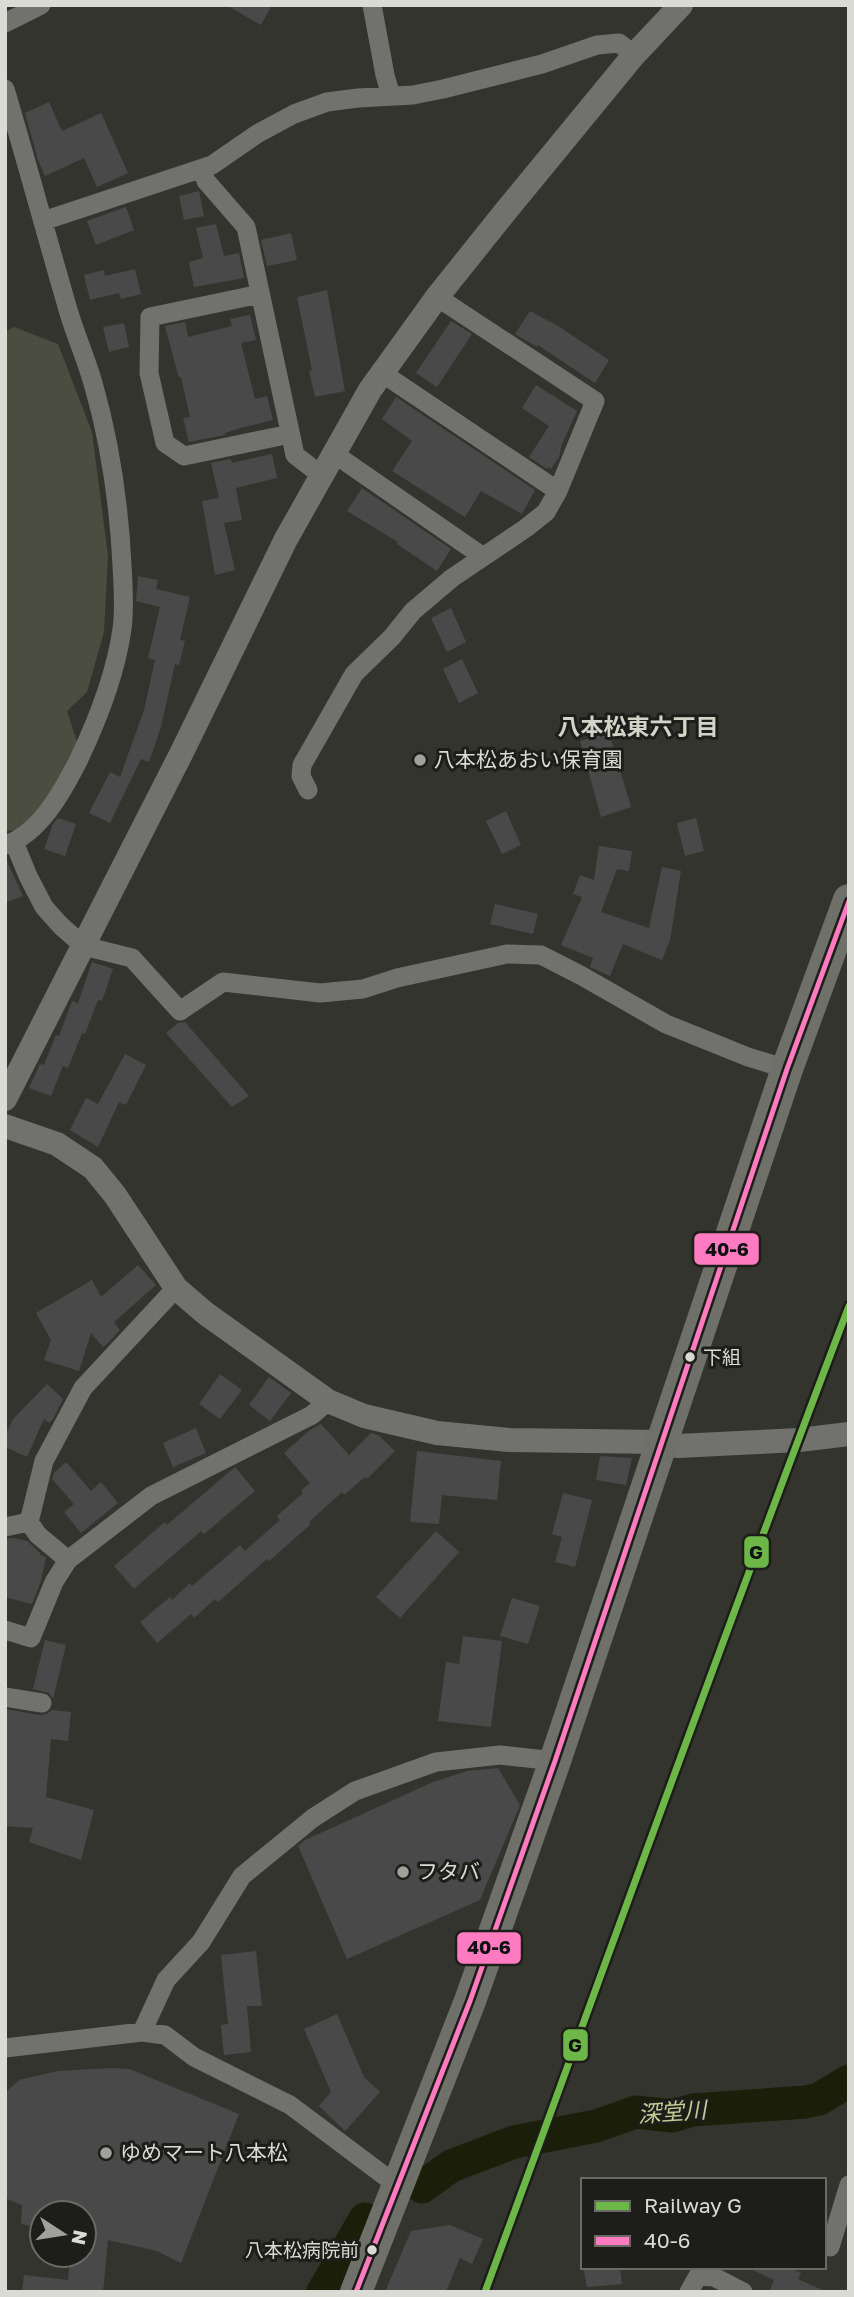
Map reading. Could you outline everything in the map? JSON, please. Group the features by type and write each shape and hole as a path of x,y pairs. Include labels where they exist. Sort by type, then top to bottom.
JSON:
{"highway":[{"path":"356,2292 470,2001 555,1761 787,1069 849,900"}],"street":[{"path":"5,23 41,5"},
{"path":"372,5 384,75 391,96"},
{"path":"5,1098 84,946 286,539 333,453 382,373 437,297 634,55 681,5"},
{"path":"43,221 212,165 257,134 294,114 327,102 413,95 443,89 542,64 597,45 619,43 634,55"},
{"path":"5,89 69,315 93,382 107,435 116,501 124,599 122,629 113,671 88,739 65,786 41,820 10,843 44,907 84,946 132,958 180,1011 223,982 320,993 363,989 397,978 507,954 541,955 666,1024 748,1057 787,1069"},
{"path":"202,169 206,181 246,227 295,455 321,475"},
{"path":"260,294 150,317 149,373 165,443 184,456 290,433"},
{"path":"308,790 301,776 302,765 354,674 392,637 413,611 482,556 546,512 558,491 595,401 437,297"},
{"path":"382,373 558,491"},
{"path":"333,453 482,556"},
{"path":"5,1126 57,1144 93,1168 115,1195 176,1288 205,1313 328,1401 364,1416 437,1433 509,1440 662,1442 688,1446 799,1440 849,1434"},
{"path":"68,1560 38,1535 30,1522 44,1461 83,1388 176,1288"},
{"path":"5,1630 31,1638 54,1582 68,1560 151,1496 312,1415 328,1401"},
{"path":"5,1527 30,1522"},
{"path":"5,1697 42,1703"},
{"path":"142,2032 166,1980 201,1942 242,1876 334,1804 355,1791 436,1762 500,1755 555,1761"},
{"path":"5,2048 142,2032 165,2035 194,2057 290,2105 398,2186"},
{"path":"830,2247 849,2185"},
{"path":"688,2292 698,2276 714,2277 743,2292"}],"green space":[{"path":"14,327 58,344 92,432 108,556 104,632 87,692 67,711 78,745 59,785 20,830 5,831 5,332"}],"building":[{"path":"226,5 272,5 261,25"},
{"path":"49,102 62,131 101,113 128,173 97,187 84,158 45,176 25,113"},
{"path":"199,191 204,216 184,220 179,196"},
{"path":"126,207 134,230 96,245 87,221"},
{"path":"216,224 224,256 239,253 244,278 194,287 189,262 203,258 196,228"},
{"path":"291,233 297,260 267,266 261,240"},
{"path":"135,269 141,294 121,299 119,293 90,300 84,275 104,270 105,276"},
{"path":"327,290 345,391 315,397 297,297"},
{"path":"530,311 609,360 595,383 538,345 537,347 515,334"},
{"path":"250,315 256,340 241,343 255,399 267,396 273,420 225,435 189,442 183,418 190,417 165,326 185,322 188,337 232,326 230,319"},
{"path":"451,321 472,334 437,387 416,373"},
{"path":"124,323 129,347 109,352 103,327"},
{"path":"536,385 577,411 559,457 551,469 529,457 549,426 522,408"},
{"path":"396,397 535,490 522,514 481,491 465,517 392,471 412,441 382,419"},
{"path":"272,454 277,478 236,488 242,520 224,523 235,570 215,575 202,501 219,498 211,463 231,459 232,463"},
{"path":"362,488 451,549 437,571 397,544 398,542 347,511"},
{"path":"138,576 158,580 156,589 190,597 180,640 185,641 179,665 175,664 161,727 149,762 141,759 110,823 89,813 110,772 120,777 144,710 155,660 148,658 160,607 136,601"},
{"path":"451,608 466,642 447,652 431,618"},
{"path":"462,659 478,693 459,703 443,669"},
{"path":"609,733 631,807 601,817 580,741"},
{"path":"506,811 521,845 502,854 486,821"},
{"path":"58,818 76,824 65,856 44,849"},
{"path":"696,818 704,851 685,856 677,823"},
{"path":"599,846 632,851 629,871 617,869 601,912 649,928 662,867 681,871 670,940 662,960 623,944 610,976 590,967 593,958 561,945 582,897 573,894 580,875 594,880"},
{"path":"5,857 23,896 5,903"},
{"path":"495,904 538,914 533,934 490,924"},
{"path":"92,962 113,969 102,1001 98,1000 85,1034 82,1033 68,1068 63,1066 51,1096 29,1088 40,1064 44,1065 56,1035 59,1036 72,1001 78,1003"},
{"path":"185,1022 249,1096 232,1107 166,1033 178,1023"},
{"path":"125,1054 146,1065 126,1105 119,1102 98,1147 70,1130 86,1098 98,1104"},
{"path":"138,1265 156,1285 114,1322 120,1330 108,1343 103,1347 91,1333 79,1371 44,1360 51,1340 36,1313 92,1280 101,1297"},
{"path":"220,1374 242,1390 220,1419 199,1404"},
{"path":"269,1377 291,1393 270,1421 249,1405"},
{"path":"47,1384 63,1399 53,1419 49,1423 44,1419 27,1457 5,1447 5,1436 13,1419"},
{"path":"321,1424 349,1455 371,1433 378,1435 395,1451 367,1479 365,1477 344,1495 342,1492 269,1561 267,1559 218,1602 215,1599 194,1618 191,1614 157,1643 140,1622 170,1597 172,1600 190,1583 192,1586 240,1545 245,1551 280,1520 277,1516 303,1493 301,1491 310,1483 284,1453"},
{"path":"196,1428 206,1453 173,1467 163,1443"},
{"path":"417,1451 501,1461 497,1500 442,1495 439,1524 410,1522"},
{"path":"600,1456 632,1458 626,1485 596,1480"},
{"path":"66,1462 91,1491 101,1482 118,1503 81,1533 64,1512 74,1504 52,1479 54,1473"},
{"path":"235,1467 255,1491 204,1534 201,1531 134,1589 114,1566"},
{"path":"563,1493 592,1500 575,1567 555,1562 562,1537 552,1534"},
{"path":"436,1531 459,1552 400,1618 376,1597"},
{"path":"5,1539 27,1541 40,1555 46,1557 32,1604 5,1597"},
{"path":"512,1598 540,1606 528,1644 500,1636"},
{"path":"463,1636 502,1641 491,1727 438,1721 446,1662 459,1664"},
{"path":"45,1640 66,1645 53,1699 49,1693 33,1689"},
{"path":"5,1709 40,1715 52,1710 71,1712 68,1741 51,1739 46,1797 94,1810 81,1860 29,1842 33,1828 5,1826"},
{"path":"498,1768 520,1805 480,1900 347,1959 298,1846 305,1840 433,1782 467,1771"},
{"path":"256,1951 262,2006 247,2006 251,2052 224,2055 221,2025 228,2024 221,1955"},
{"path":"337,2014 364,2077 380,2092 345,2131 319,2106 331,2092 304,2029"},
{"path":"129,2069 239,2114 181,2263 157,2251 108,2240 103,2292 22,2292 24,2275 68,2280 69,2269 98,2269 98,2199 28,2199 28,2225 21,2224 22,2205 5,2198 5,2093 19,2080 58,2071"},
{"path":"450,2225 483,2239 472,2264 460,2258 446,2292 385,2292 411,2231"},
{"path":"583,2269 620,2269 622,2284 587,2287"},
{"path":"750,2269 792,2269 801,2273 798,2279 827,2292 769,2292 774,2280"}],"waterway":[{"name":"深堂川","path":"422,2187 451,2166 514,2142 596,2126 636,2112 672,2116 693,2110 806,2102 819,2099 849,2081"},
{"name":"深堂川","path":"323,2292 365,2219"}],"rail line":[{"name":"G","path":"485,2292 849,1306"}],"transit line":[{"name":"40-6","path":"356,2292 470,2001 555,1761 787,1069 849,901"}],"place":[{"name":"八本松あおい保育園","path":"420,760"},
{"name":"下組","path":"690,1357"},
{"name":"フタバ","path":"403,1872"},
{"name":"ゆめマート八本松","path":"106,2153"},
{"name":"八本松病院前","path":"372,2250"}],"district":[{"name":"八本松東六丁目","path":"638,727"}]}
